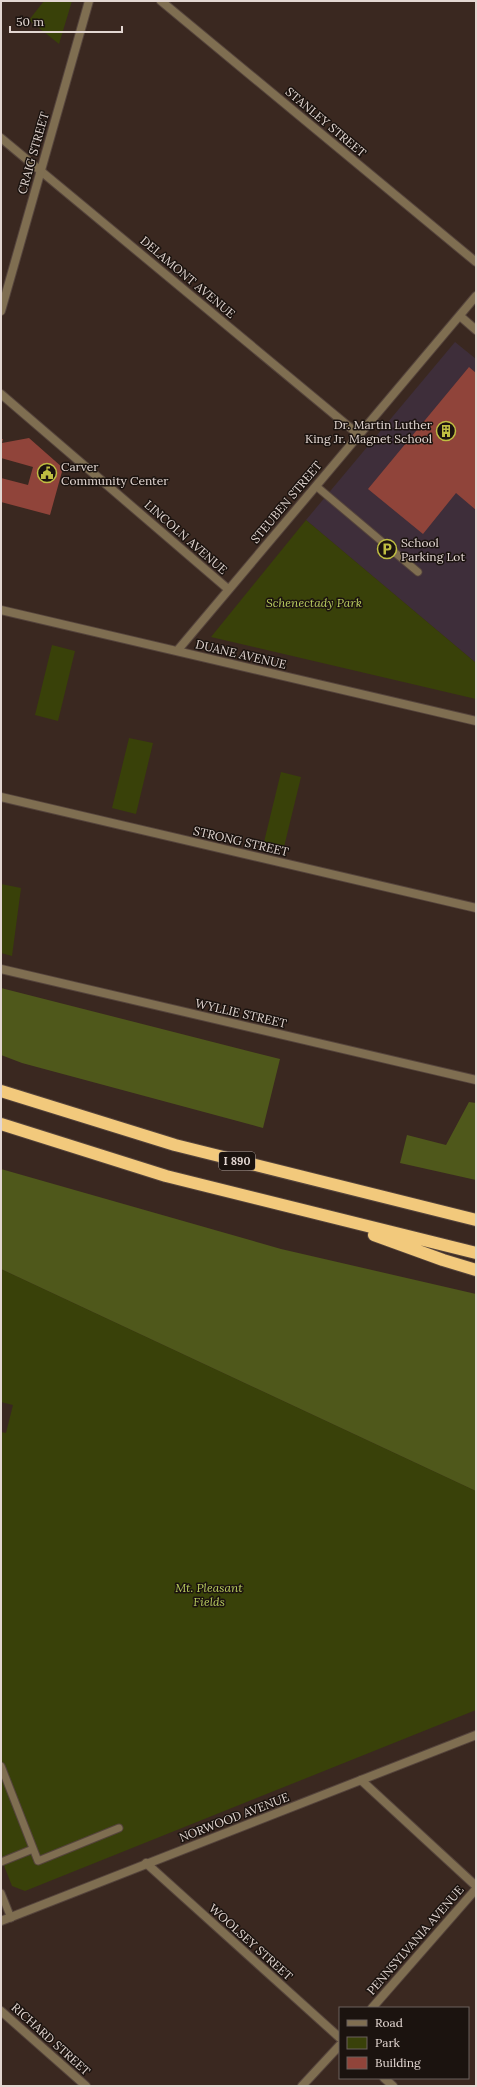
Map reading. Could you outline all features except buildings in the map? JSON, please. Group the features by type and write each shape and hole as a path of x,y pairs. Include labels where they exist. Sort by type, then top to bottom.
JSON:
{"highway":[{"name":"I 890","path":"1,1090 175,1145 476,1220"},
{"path":"1,1124 166,1176 476,1253"},
{"path":"325,1216 443,1260 476,1270"}],"street":[{"name":"CRAIG STREET","path":"1,311 89,1"},
{"name":"STANLEY STREET","path":"161,1 476,262"},
{"name":"DELAMONT AVENUE","path":"1,138 359,435"},
{"name":"STEUBEN STREET","path":"177,651 476,296"},
{"path":"460,316 476,330"},
{"name":"LINCOLN AVENUE","path":"1,394 228,589"},
{"name":"DUANE AVENUE","path":"1,610 476,721"},
{"name":"STRONG STREET","path":"1,797 476,908"},
{"name":"WYLLIE STREET","path":"1,969 476,1080"},
{"name":"NORWOOD AVENUE","path":"1,1921 476,1735"},
{"path":"361,1780 476,1887"},
{"name":"WOOLSEY STREET","path":"146,1863 339,2037"},
{"name":"PENNSYLVANIA AVENUE","path":"373,2007 476,1887"},
{"name":"RICHARD STREET","path":"1,2011 86,2086"},
{"path":"302,2086 339,2046"},
{"path":"385,2079 393,2086"}],"lane":[{"path":"316,486 418,572"},
{"path":"1,1766 38,1861 119,1828"},
{"path":"1,1862 33,1849"},
{"path":"1,1894 11,1918"}],"shaded area":[{"path":"455,342 476,359 476,663 306,520"}],"green space":[{"path":"44,1 72,1 59,44 29,20"},
{"name":"Schenectady Park","path":"306,520 476,663 476,699 211,637"},
{"path":"52,645 75,651 58,721 35,715"},
{"path":"129,738 153,743 136,814 112,808"},
{"path":"281,772 301,777 284,847 264,842"},
{"path":"1,884 21,888 12,956 1,953"},
{"path":"1,988 280,1059 263,1128 22,1063 1,1055"},
{"path":"469,1102 476,1103 476,1180 400,1163 407,1135 446,1145"},
{"path":"1,1169 281,1249 476,1294 476,1491 1,1269"},
{"name":"Mt. Pleasant Fields","path":"1,1269 476,1491 476,1710 25,1891 12,1886 1,1858 1,1432 6,1433 13,1405 1,1402"}],"place":[{"name":"Dr. Martin Luther King Jr. Magnet School","path":"446,431"},
{"name":"Carver Community Center","path":"47,473"},
{"name":"School Parking Lot","path":"387,549"}]}
